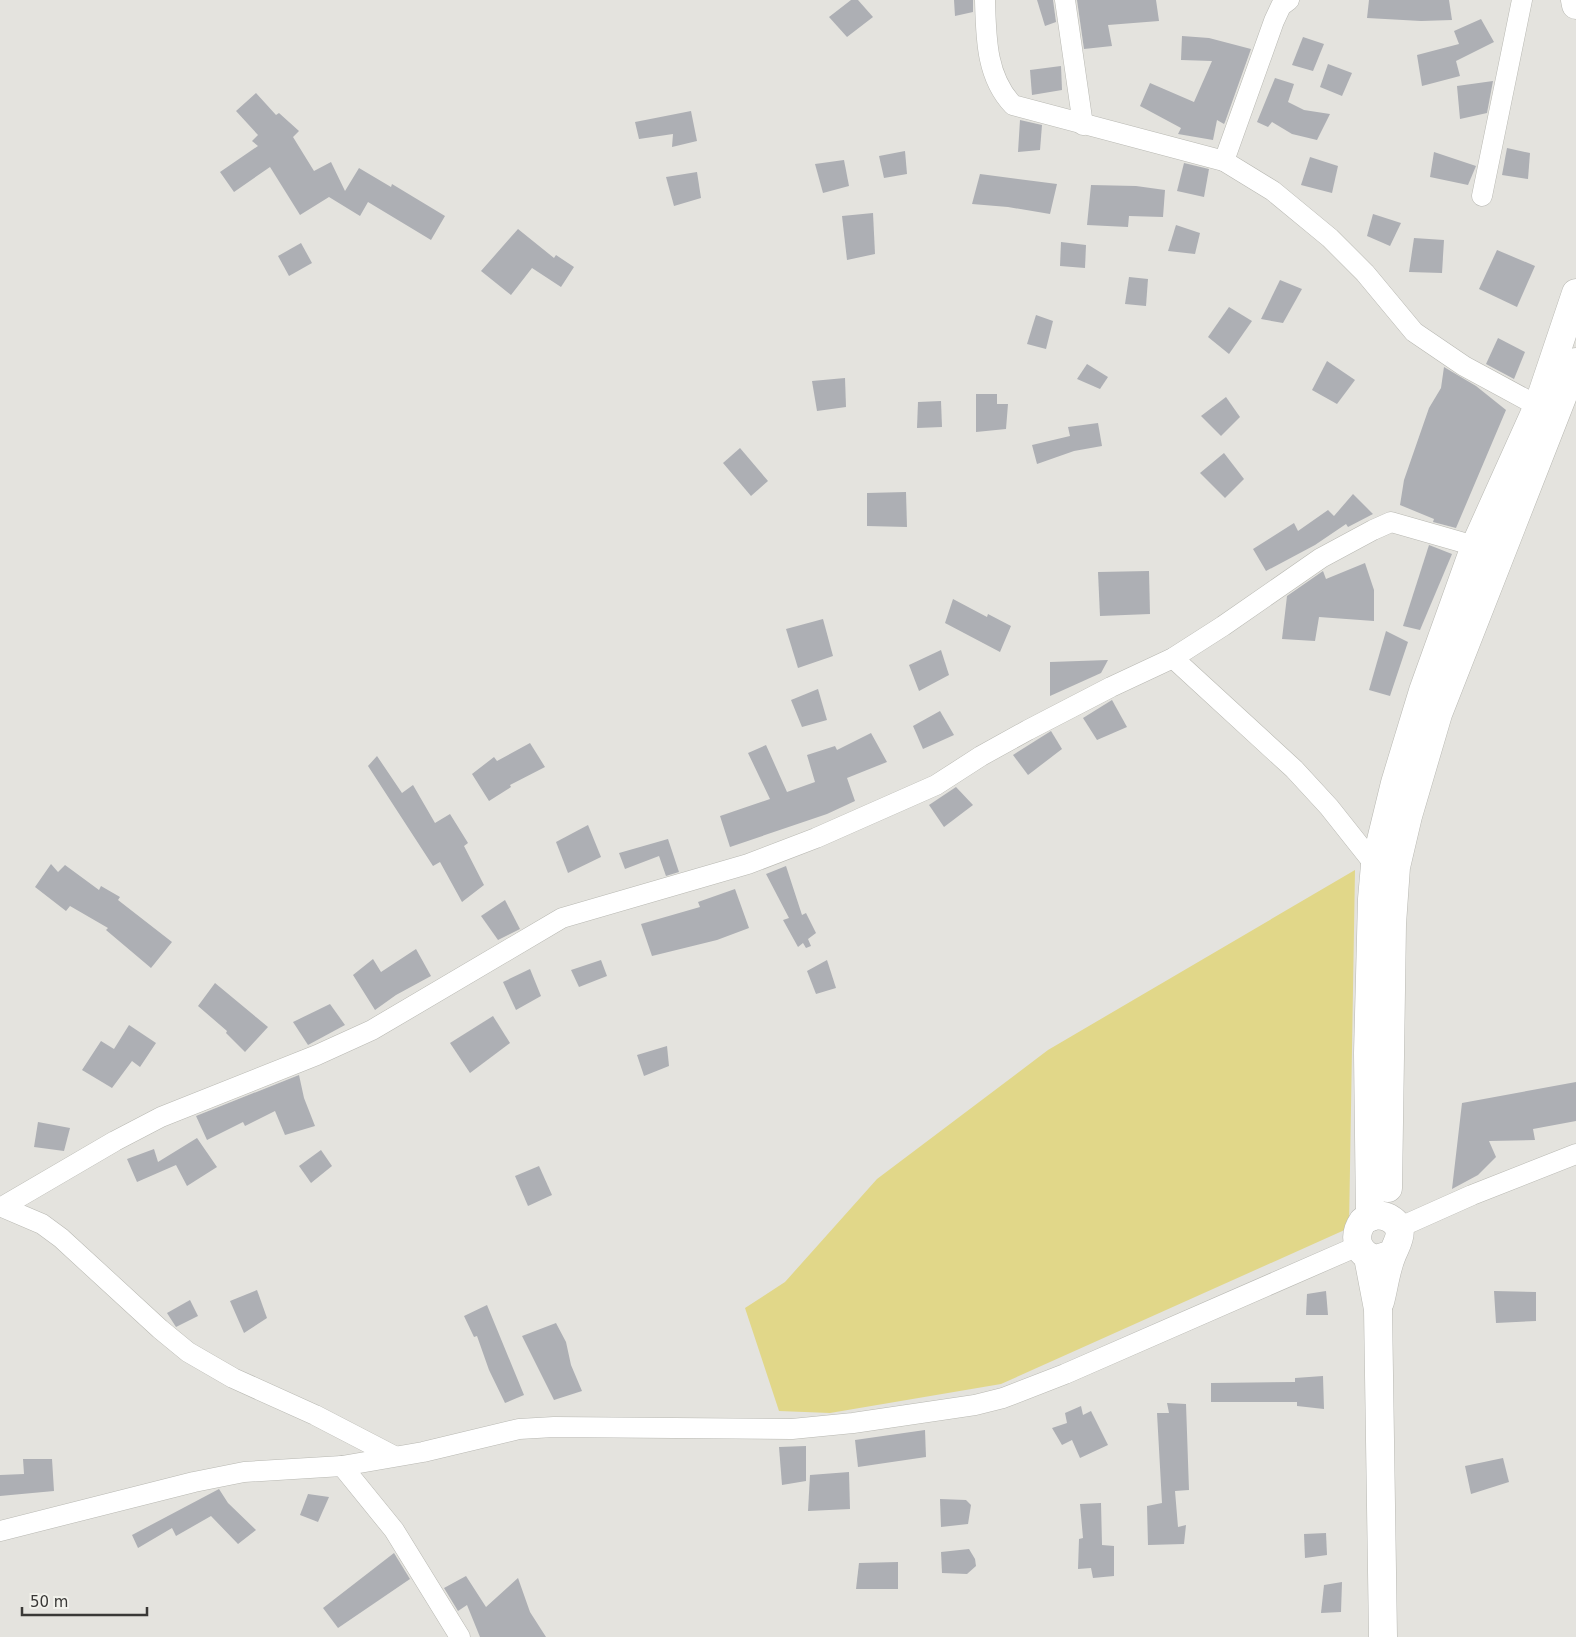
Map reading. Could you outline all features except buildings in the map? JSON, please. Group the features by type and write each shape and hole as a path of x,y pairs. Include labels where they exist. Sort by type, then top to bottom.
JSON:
{"highway":[{"path":"1575,0 1576,5"},
{"path":"1373,1252 1400,1242 1385,1221 1368,1053 1372,899 1375,865 1395,783 1420,700 1475,546 1538,406 1576,293"},
{"path":"1385,1221 1392,924 1396,867 1408,816 1438,714 1576,362"},
{"path":"1383,1637 1378,1309 1373,1252 1358,1229 1363,1221 1385,1221"}],"street":[{"path":"985,0 986,37 993,75 1006,98 1014,105 1083,125 1224,161 1273,191 1330,238 1364,273 1414,332 1464,366 1538,406"},
{"path":"1065,0 1083,125"},
{"path":"1224,161 1274,21 1281,6 1289,0"},
{"path":"1482,196 1522,0"},
{"path":"394,1456 315,1415 233,1378 188,1352 160,1329 61,1238 42,1224 2,1208 115,1141 162,1117 317,1055 372,1030 562,918 593,907 705,878 748,864 866,817 936,785 981,756 1028,730 1110,687 1173,658 1321,558 1391,522 1475,546"},
{"path":"1173,658 1294,769 1329,807 1375,865"},
{"path":"1385,1221 1472,1195 1576,1154"},
{"path":"0,1531 202,1480 244,1472 342,1466 520,1429 554,1427 792,1428 853,1423 975,1405 1003,1398 1373,1252"},
{"path":"342,1466 394,1530 460,1637"}],"shaded area":[{"path":"1355,870 1349,1228 1001,1384 830,1413 779,1411 745,1308 785,1282 877,1179 1048,1050"}]}
